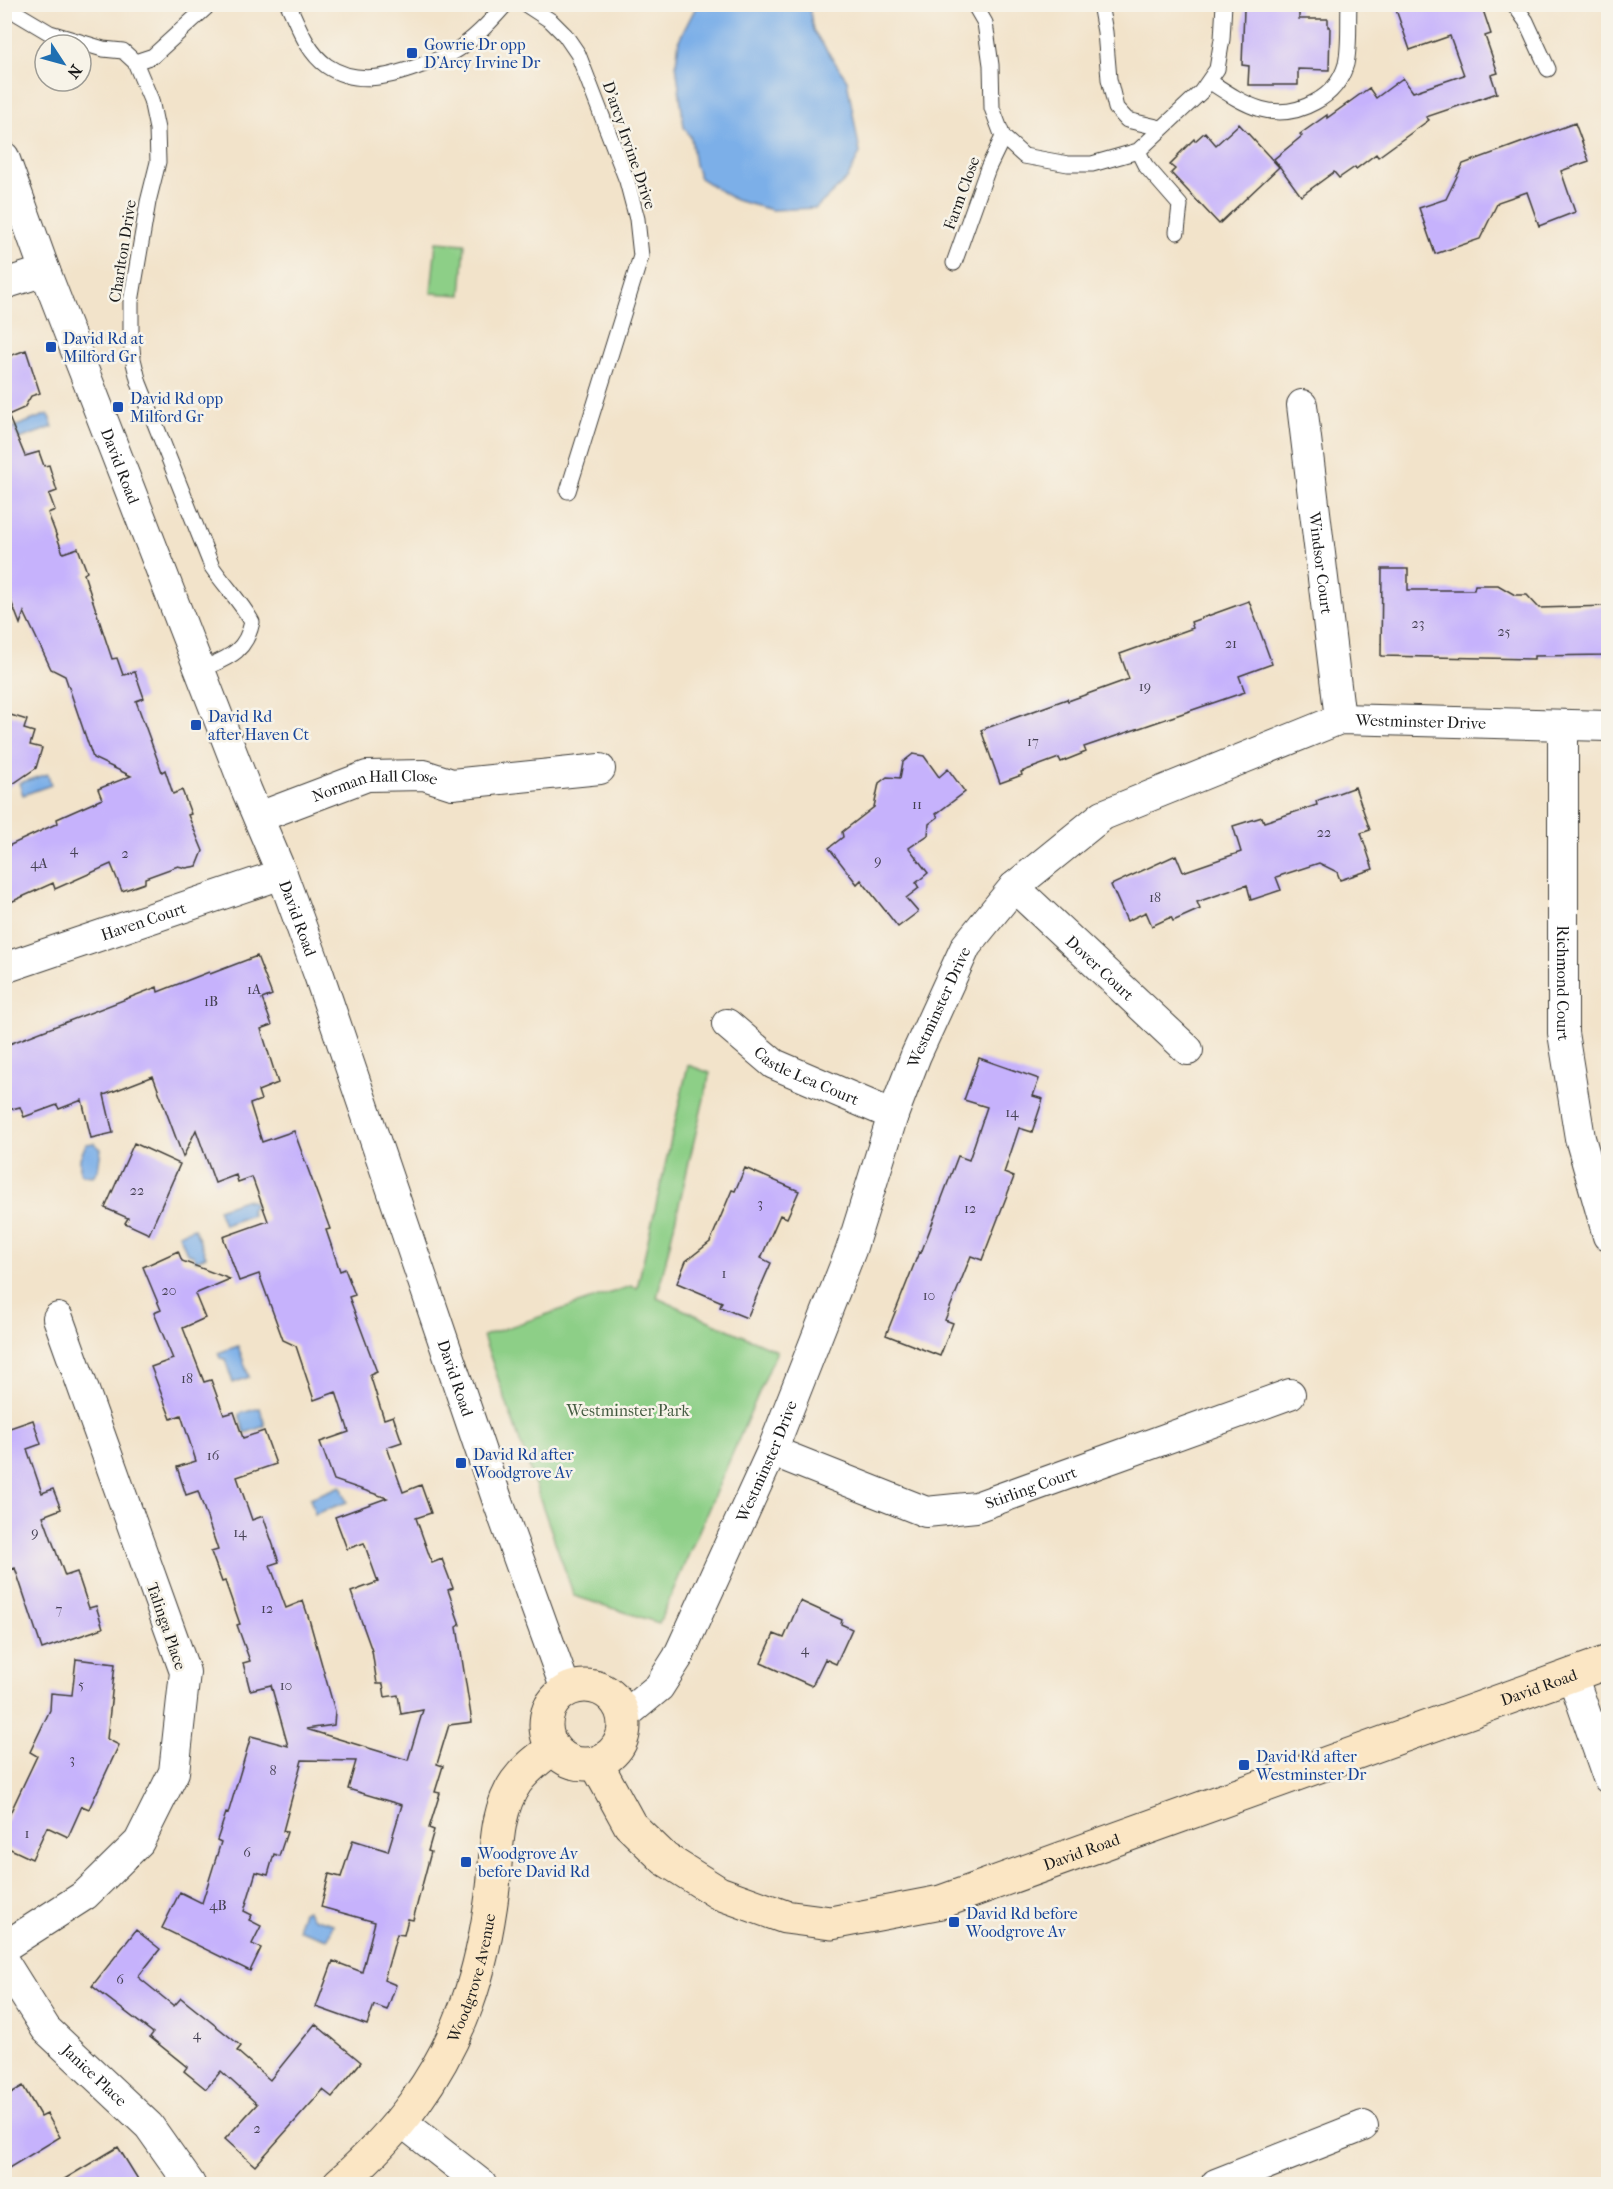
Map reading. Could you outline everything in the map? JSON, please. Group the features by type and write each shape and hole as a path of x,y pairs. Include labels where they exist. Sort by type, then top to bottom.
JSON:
{"street":[{"name":"David Road","path":"4,157 45,271 246,789 282,874 566,1690"},
{"path":"4,284 45,271"},
{"name":"Windsor Court","path":"1302,405 1340,719"},
{"name":"Westminster Drive","path":"624,1716 658,1687 678,1657 772,1451 851,1250 893,1115 916,1055 966,946 1014,887 1103,815 1340,719 1563,727 1608,726"},
{"name":"Richmond Court","path":"1563,727 1563,1033 1580,1138 1608,1236"},
{"name":"Norman Hall Close","path":"259,817 367,776 424,776 452,784 600,769"},
{"name":"Haven Court","path":"4,968 282,874"},
{"name":"Dover Court","path":"1014,887 1188,1050"},
{"name":"Castle Lea Court","path":"727,1024 774,1064 893,1115"},
{"name":"Talinga Place","path":"4,1947 85,1894 139,1842 174,1773 185,1672 58,1318"},
{"name":"Stirling Court","path":"772,1451 926,1512 976,1507 1290,1394"},
{"name":"David Road","path":"596,1763 630,1825 665,1859 719,1893 785,1917 831,1923 941,1902 1608,1662"},
{"path":"1572,1675 1608,1778"},
{"path":"590,1685 602,1689 616,1700 624,1716 625,1728 622,1740 607,1758 584,1765 561,1757 553,1748 547,1736 548,1710 566,1690 590,1685"},
{"name":"Woodgrove Avenue","path":"339,2184 371,2156 402,2122 421,2096 454,2037 468,2002 483,1951 501,1812 516,1782 535,1761 553,1748"},
{"name":"Janice Place","path":"4,1962 46,2029 149,2126 190,2184"},
{"path":"402,2122 481,2184"},
{"path":"1216,2184 1363,2126"}],"lane":[{"path":"11,4 18,14 50,33 103,49 123,51 135,62 153,57 210,4"},
{"path":"288,4 310,48 325,65 345,76 368,79 404,72 451,54 480,33 506,4"},
{"name":"D'arcy Irvine Drive","path":"525,4 551,21 565,35 578,54 627,181 637,219 641,256 568,491"},
{"path":"974,4 985,23 991,65 992,108 1003,137 1024,156 1068,164 1092,164 1138,151 1209,81 1217,69 1224,4"},
{"path":"1100,4 1109,79 1116,108 1127,120 1161,129"},
{"path":"1209,81 1248,105 1273,113 1293,112 1309,106 1333,89 1342,76 1346,62 1349,4"},
{"path":"1514,4 1526,21 1548,69"},
{"name":"Charlton Drive","path":"135,62 151,100 157,129 158,162 148,202 131,302 133,359 142,390 212,567 252,622 249,637 241,648 229,657 200,670"},
{"name":"Farm Close","path":"954,263 988,168 1003,137"},
{"path":"1138,151 1145,165 1180,205 1177,232"}],"green space":[{"path":"436,242 465,244 461,295 431,293"},
{"name":"Westminster Park","path":"688,1065 710,1073 657,1298 777,1351 659,1623 574,1596 483,1336 631,1286 637,1288"}],"water":[{"path":"697,5 809,5 813,30 847,80 860,153 847,179 816,208 772,210 735,200 700,178 695,165 691,138 684,127 676,64 679,40"},
{"path":"48,414 53,427 19,439 14,427"},
{"path":"48,774 51,785 23,795 19,783"},
{"path":"94,1143 101,1149 98,1170 93,1176 83,1175 80,1172 80,1158 86,1144"},
{"path":"247,1199 255,1205 251,1210 252,1215 224,1225 218,1209"},
{"path":"194,1228 206,1256 196,1261 194,1255 187,1253 179,1234"},
{"path":"238,1346 249,1377 233,1383 225,1359 220,1358 218,1353"},
{"path":"260,1408 265,1426 245,1433 239,1414"},
{"path":"341,1486 347,1502 315,1514 310,1498"},
{"path":"307,1910 313,1918 333,1924 328,1939 299,1930 303,1912"}],"building":[{"path":"1251,4 1299,4 1299,19 1328,19 1328,27 1330,27 1329,70 1298,69 1298,85 1248,85 1249,66 1242,65 1244,9 1251,9"},
{"path":"1394,4 1481,4 1491,34 1485,36 1498,73 1491,75 1497,93 1426,117 1429,120 1378,157 1376,154 1339,178 1334,172 1301,196 1274,159 1302,136 1300,134 1369,88 1376,98 1403,78 1413,92 1464,75 1450,36 1410,50"},
{"path":"1575,123 1589,161 1561,171 1575,212 1539,226 1527,192 1498,202 1480,239 1435,254 1419,208 1446,199 1463,164"},
{"path":"1239,124 1279,167 1219,224 1171,173 1175,169 1170,165 1194,139 1195,141 1205,132 1216,145"},
{"path":"26,350 40,393 31,396 24,408 8,415 25,456 39,452 44,466 49,465 57,491 49,494 55,510 48,513 63,553 78,548 87,572 84,574 112,659 117,658 123,675 135,672 144,698 136,701 162,772 165,770 173,794 182,790 191,814 188,815 203,851 197,866 186,868 178,866 145,878 145,883 122,891 111,864 55,889 53,883 4,905 4,848 58,823 57,819 102,799 98,789 131,776 93,758 65,676 51,669 24,612 20,624 4,583 4,358"},
{"path":"1382,569 1408,569 1408,590 1474,590 1475,585 1498,585 1515,595 1527,595 1539,608 1608,606 1608,655 1534,656 1534,659 1381,656"},
{"path":"1249,601 1272,664 1239,676 1245,692 1084,747 1086,752 1061,762 1059,758 1021,772 1022,775 1000,783 981,730 1129,679 1120,654 1193,628 1191,622"},
{"path":"4,713 27,720 24,729 34,732 30,745 42,748 36,768 4,790"},
{"path":"913,754 924,756 939,777 948,769 965,792 936,814 938,817 929,824 928,835 909,848 928,873 916,883 919,888 906,898 918,912 898,927 861,880 857,884 829,848 843,837 842,832 874,807 879,783 887,777 900,778 903,762"},
{"path":"1355,787 1370,830 1361,833 1373,869 1340,880 1337,872 1319,863 1276,877 1281,890 1251,900 1247,885 1197,902 1200,909 1173,921 1171,917 1152,926 1146,912 1127,921 1111,885 1176,855 1183,872 1241,852 1233,826 1262,817 1264,822 1317,805 1316,801"},
{"path":"257,956 272,995 262,999 272,1025 261,1029 278,1083 258,1091 261,1100 250,1104 262,1142 294,1131 330,1229 326,1230 340,1271 345,1269 355,1295 349,1297 377,1372 370,1375 384,1419 393,1416 402,1442 387,1447 403,1492 421,1485 431,1513 416,1518 432,1563 442,1559 453,1588 448,1590 460,1625 457,1627 472,1722 449,1725 437,1764 443,1766 435,1792 440,1793 429,1828 434,1830 428,1851 431,1852 413,1920 408,1919 404,1935 397,1934 384,1980 396,1985 387,2010 374,2005 367,2025 316,2007 333,1961 362,1972 375,1922 321,1907 329,1874 341,1877 353,1840 388,1851 402,1805 348,1789 356,1761 302,1760 283,1831 287,1832 279,1856 274,1854 268,1875 256,1872 244,1911 252,1915 249,1920 261,1926 252,1944 261,1948 250,1971 162,1928 180,1892 202,1903 221,1842 217,1840 226,1813 228,1814 251,1736 288,1746 271,1685 250,1690 243,1663 250,1661 237,1625 240,1624 225,1581 222,1582 211,1552 218,1550 198,1491 186,1495 177,1467 196,1461 181,1415 171,1419 151,1367 173,1359 154,1313 161,1310 143,1267 178,1251 182,1261 230,1279 195,1294 205,1318 183,1328 204,1382 211,1380 224,1415 234,1412 243,1438 264,1431 276,1464 237,1477 252,1520 263,1516 279,1562 270,1565 286,1608 303,1601 335,1711 334,1725 306,1729 408,1760 423,1710 401,1714 398,1695 385,1697 383,1684 377,1684 372,1651 351,1592 378,1582 364,1543 347,1549 335,1517 387,1498 334,1480 320,1442 349,1432 336,1392 314,1400 296,1346 283,1340 259,1274 239,1281 223,1237 268,1221 252,1177 238,1182 236,1175 215,1183 196,1130 183,1157 153,1076 104,1095 113,1133 91,1138 82,1100 59,1109 57,1105 24,1117 20,1107 4,1111 4,1046 157,987 158,992"},
{"path":"979,1058 1039,1079 1033,1096 1043,1099 1032,1132 1019,1128 1004,1173 1014,1177 982,1260 971,1256 945,1320 953,1323 940,1356 886,1335 919,1252 921,1253 958,1156 969,1160 987,1107 964,1100"},
{"path":"134,1143 180,1164 149,1234 125,1223 128,1218 105,1208"},
{"path":"745,1168 799,1191 787,1218 780,1215 761,1258 771,1263 747,1318 720,1307 722,1302 677,1283 686,1261 710,1242 732,1190 735,1191"},
{"path":"33,1420 41,1444 27,1449 42,1493 53,1489 61,1509 43,1516 65,1576 77,1572 89,1608 96,1606 103,1628 42,1649 15,1568 4,1572 4,1430"},
{"path":"800,1601 842,1620 841,1624 852,1629 836,1664 825,1659 812,1686 761,1663 774,1634 784,1638"},
{"path":"76,1659 115,1664 107,1739 119,1745 89,1809 82,1806 68,1837 47,1827 32,1859 4,1846 4,1826 37,1756 30,1752 50,1710 51,1693 72,1695"},
{"path":"136,1930 160,1949 138,1977 174,2006 181,1998 241,2046 237,2051 270,2080 315,2024 361,2062 332,2097 323,2090 255,2166 225,2139 257,2104 221,2071 206,2089 184,2071 187,2067 150,2037 153,2033 92,1986"},
{"path":"23,2086 41,2117 47,2114 60,2137 4,2171 4,2097"},
{"path":"118,2147 141,2184 56,2184"}],"place":[{"name":"Gowrie Dr opp D'Arcy Irvine Dr","path":"412,53"},
{"name":"David Rd at Milford Gr","path":"51,347"},
{"name":"David Rd opp Milford Gr","path":"118,407"},
{"name":"David Rd after Haven Ct","path":"196,725"},
{"name":"David Rd after Woodgrove Av","path":"461,1463"},
{"name":"David Rd after Westminster Dr","path":"1244,1765"},
{"name":"Woodgrove Av before David Rd","path":"466,1862"},
{"name":"David Rd before Woodgrove Av","path":"954,1922"}]}
